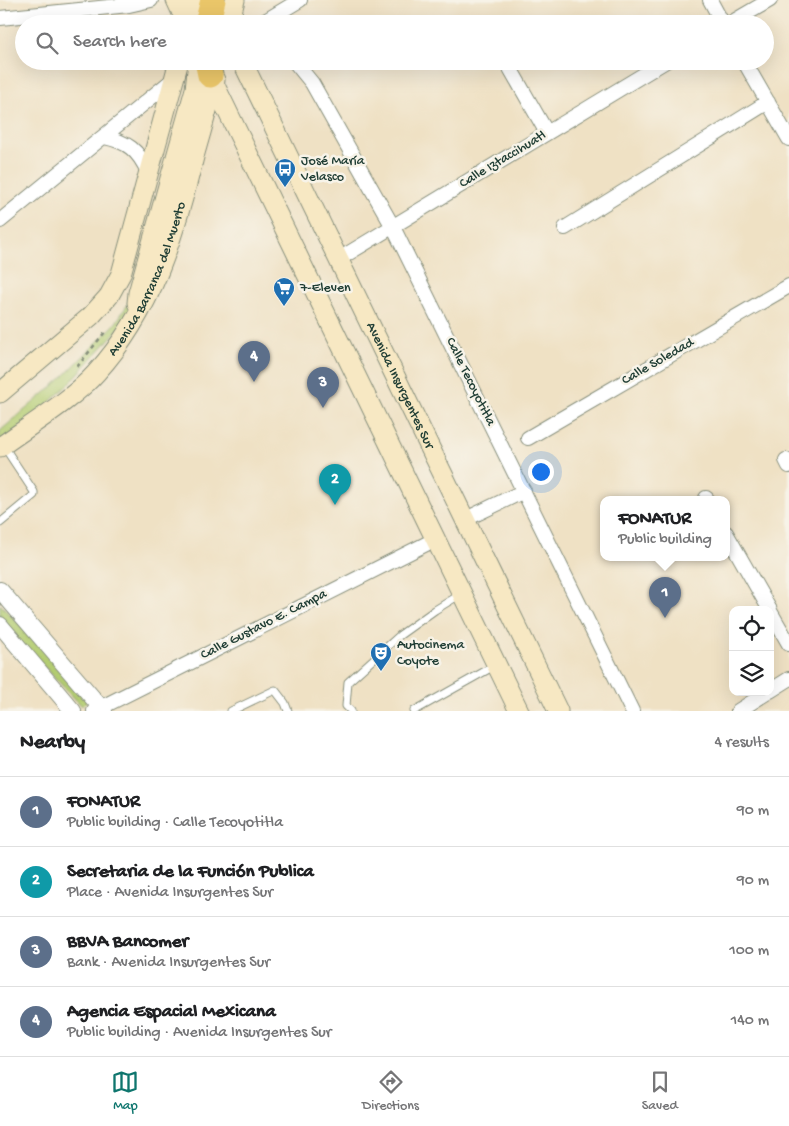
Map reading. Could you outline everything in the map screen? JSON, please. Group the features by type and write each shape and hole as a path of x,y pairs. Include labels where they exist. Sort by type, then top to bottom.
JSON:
{"highway":[{"path":"199,15 213,0"}],"main road":[{"path":"176,0 186,15"},
{"path":"187,0 190,15"},
{"path":"193,15 195,0"},
{"path":"213,0 220,15"},
{"path":"231,15 235,0"},
{"name":"Avenida Barranca del Muerto","path":"0,393 91,316 109,296 121,274 177,70"},
{"path":"134,322 138,293 195,89 207,70"},
{"name":"Avenida Barranca del Muerto","path":"2,446 75,392 95,374 114,353 134,322 158,278 182,206 208,70"},
{"path":"210,70 434,540 496,665 515,710"},
{"name":"Avenida Insurgentes Sur","path":"246,70 558,711"}],"street":[{"path":"46,13 72,0"},
{"path":"28,15 129,5 151,0"},
{"path":"275,15 300,0"},
{"path":"710,0 718,15"},
{"path":"744,15 770,0"},
{"path":"0,18 15,16"},
{"path":"0,221 104,137 176,70"},
{"name":"Calle Tecoyotitla","path":"301,70 312,83 393,227 632,711"},
{"path":"511,70 547,133"},
{"name":"Calle Iztaccihuatl","path":"339,259 651,70"},
{"path":"749,70 789,139"},
{"path":"565,228 768,102"},
{"path":"104,137 118,140 132,148 142,159 148,172"},
{"name":"Calle Soledad","path":"528,438 789,286"},
{"path":"466,519 524,491"},
{"name":"Calle Gustavo E. Campa","path":"100,710 434,540"},
{"path":"730,540 768,606"},
{"path":"0,590 100,710"},
{"path":"774,617 789,644"},
{"path":"0,625 73,711"},
{"path":"774,689 789,679"},
{"path":"738,711 762,696"}],"lane":[{"path":"0,523 34,495 34,492 2,446"},
{"path":"351,711 346,706 348,682 400,635 461,594"},
{"path":"414,711 496,665"},
{"path":"231,711 275,690 285,703 288,711"}],"path":[{"path":"77,367 107,330"}],"green space":[{"path":"140,285 140,305 68,385 0,447 0,431 61,379 115,324"},
{"path":"0,604 91,697 82,706 0,621"}],"place":[{"name":"José María Velasco","path":"285,188"},
{"name":"7-Eleven","path":"284,307"},
{"name":"Agencia Espacial Mexicana","path":"254,382"},
{"name":"BBVA Bancomer","path":"323,408"},
{"name":"Secretaria de la Función Publica","path":"335,505"},
{"name":"FONATUR","path":"665,618"},
{"name":"Autocinema Coyote","path":"381,672"}]}
